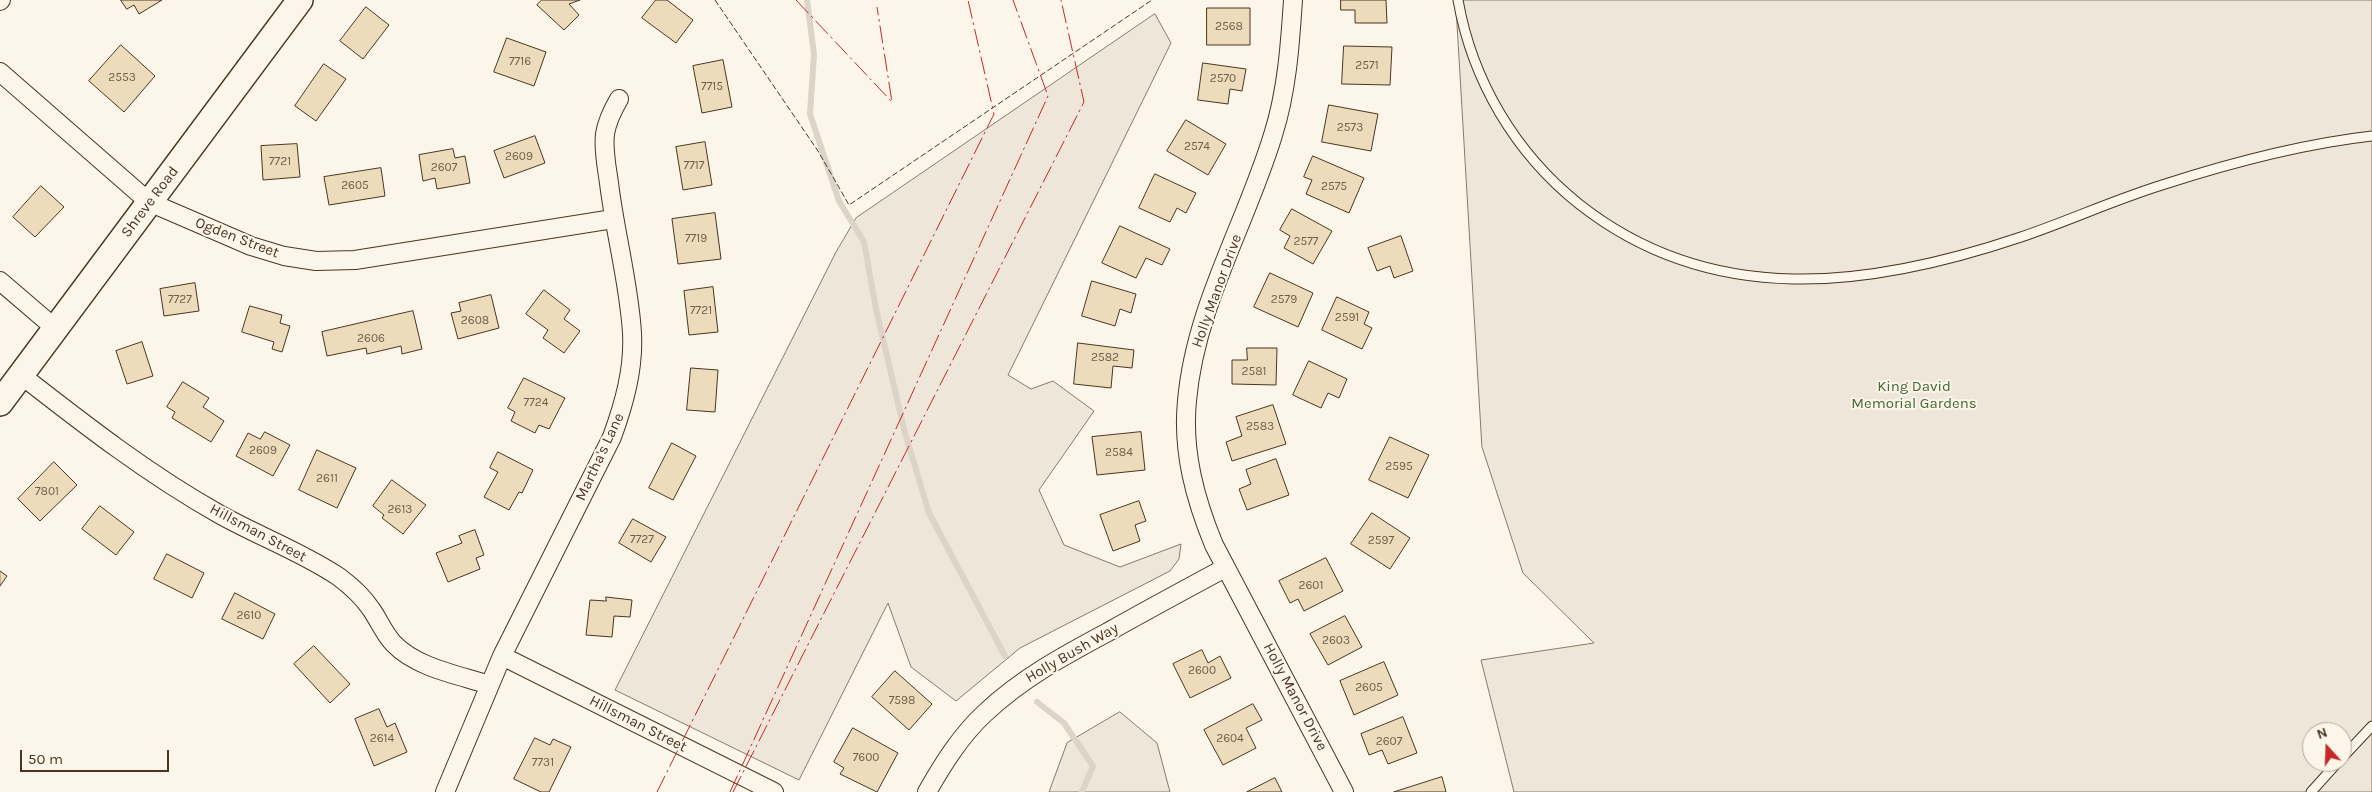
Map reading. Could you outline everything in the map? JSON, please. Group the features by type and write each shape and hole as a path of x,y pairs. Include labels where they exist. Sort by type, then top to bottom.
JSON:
{"main road":[{"name":"Shreve Road","path":"0,403 300,0"}],"street":[{"name":"Holly Manor Drive","path":"1293,0 1291,41 1283,94 1274,133 1202,325 1192,360 1186,402 1186,438 1191,474 1201,513 1225,568 1344,792"},
{"name":"Ogden Street","path":"0,72 149,202 251,246 284,256 316,261 355,260 613,219"},
{"name":"Martha's Lane","path":"444,792 502,656 612,437 623,406 630,371 632,335 628,294 613,219 605,156 605,135 610,116 619,99"},
{"path":"0,281 56,329"},
{"name":"Hillsman Street","path":"21,375 103,438 161,478 219,513 314,562 340,578 354,589 371,609 393,644 406,654 428,665 490,685"},
{"name":"Holly Bush Way","path":"927,792 942,766 968,732 984,714 1013,688 1048,664 1225,568"},
{"name":"Hillsman Street","path":"502,656 774,792"}],"lane":[{"path":"1458,0 1463,29 1474,63 1489,95 1520,143 1568,194 1598,219 1630,238 1682,261 1738,275 1794,280 1827,279 1883,272 1956,256 2027,235 2163,184 2226,165 2280,152 2372,136"},
{"path":"2352,747 2372,726"},
{"path":"2311,792 2329,772"}],"green space":[{"name":"King David Memorial Gardens","path":"1456,0 2372,0 2372,792 1514,792 1481,660 1594,643 1523,573 1482,447"},
{"path":"1155,14 1171,43 1008,375 1031,389 1053,381 1094,411 1039,490 1064,545 1120,567 1181,544 1179,559 1170,571 1020,648 956,701 911,667 888,603 799,780 615,690 836,252 856,218"},
{"path":"1120,712 1157,743 1170,792 1049,792 1067,743"}],"building":[{"path":"121,0 162,0 139,14 134,5 127,9"},
{"path":"542,0 580,0 569,4 579,15 564,30 537,5"},
{"path":"656,0 667,0 693,20 676,43 642,18"},
{"path":"1341,0 1386,0 1387,23 1355,23 1355,10 1341,10"},
{"path":"366,7 389,25 363,59 340,41"},
{"path":"1207,8 1250,8 1250,45 1207,45"},
{"path":"507,38 546,52 534,86 494,72"},
{"path":"121,45 155,76 124,112 89,81"},
{"path":"1344,46 1392,47 1390,85 1342,84"},
{"path":"723,60 732,107 702,113 693,66"},
{"path":"1203,63 1246,69 1242,91 1230,89 1228,104 1198,100"},
{"path":"324,64 346,79 316,121 295,106"},
{"path":"1329,105 1378,114 1371,151 1322,142"},
{"path":"1186,120 1226,144 1208,175 1167,151"},
{"path":"535,136 545,163 504,178 494,151"},
{"path":"705,142 712,185 683,190 676,147"},
{"path":"297,144 300,177 263,180 261,146"},
{"path":"453,149 455,158 465,156 470,183 437,189 435,178 423,181 419,155"},
{"path":"1313,156 1364,178 1349,213 1306,194 1312,180 1304,177"},
{"path":"381,168 385,196 329,205 324,177"},
{"path":"1155,174 1196,193 1186,213 1177,208 1170,222 1139,208"},
{"path":"41,186 64,207 35,237 13,217"},
{"path":"1292,209 1332,231 1313,264 1284,248 1290,236 1280,230"},
{"path":"715,213 721,259 678,264 672,219"},
{"path":"1120,226 1170,249 1162,265 1146,258 1136,278 1102,263"},
{"path":"1401,236 1413,271 1394,278 1390,266 1377,271 1368,248"},
{"path":"1270,273 1313,293 1298,327 1254,307"},
{"path":"1092,281 1136,294 1131,313 1120,309 1115,326 1082,316"},
{"path":"195,283 199,311 164,316 160,289"},
{"path":"713,287 718,332 689,335 684,291"},
{"path":"544,290 570,310 564,319 580,331 564,353 543,338 548,330 526,314"},
{"path":"491,295 499,328 458,339 451,313 461,311 459,303"},
{"path":"1337,297 1369,312 1364,324 1372,328 1362,349 1322,330"},
{"path":"250,306 282,315 280,323 290,326 282,352 272,349 274,342 242,332"},
{"path":"413,311 422,349 402,354 401,346 367,354 366,348 327,356 322,332"},
{"path":"142,342 153,376 127,384 116,351"},
{"path":"1078,343 1134,350 1132,368 1113,366 1111,388 1074,384"},
{"path":"1247,348 1277,348 1276,385 1232,384 1232,360 1247,360"},
{"path":"1309,361 1347,379 1339,398 1328,393 1321,408 1293,395"},
{"path":"691,368 718,370 715,412 687,410"},
{"path":"524,378 565,398 549,429 539,425 535,433 511,421 515,412 508,408"},
{"path":"183,382 209,398 203,407 224,421 211,442 172,418 175,412 167,407"},
{"path":"1273,405 1286,444 1232,461 1226,442 1242,436 1236,417"},
{"path":"265,432 290,445 273,476 236,456 248,433 260,439"},
{"path":"1141,432 1145,470 1097,475 1092,437"},
{"path":"1390,437 1429,455 1408,498 1369,480"},
{"path":"672,443 696,456 673,500 649,488"},
{"path":"317,450 356,468 337,508 299,490"},
{"path":"498,452 533,470 522,493 519,492 509,510 484,497 498,472 490,468"},
{"path":"1276,459 1289,495 1247,510 1239,489 1251,484 1246,470"},
{"path":"54,462 77,485 40,521 18,499"},
{"path":"392,480 426,505 403,534 382,518 384,515 373,506"},
{"path":"1139,501 1146,521 1135,525 1140,541 1113,551 1100,515"},
{"path":"100,506 134,532 116,555 82,529"},
{"path":"1372,513 1410,538 1390,569 1351,544"},
{"path":"633,519 666,537 651,562 619,543"},
{"path":"475,530 484,555 476,558 480,569 448,582 436,553 462,543 459,536"},
{"path":"167,554 204,573 192,598 154,579"},
{"path":"1326,558 1343,591 1304,611 1298,599 1290,603 1279,581"},
{"path":"0,571 7,576 0,586"},
{"path":"235,593 275,614 263,639 222,619"},
{"path":"606,597 632,600 630,617 614,616 612,637 586,635 590,600 606,601"},
{"path":"1345,616 1362,647 1328,665 1310,634"},
{"path":"314,646 350,684 330,703 294,664"},
{"path":"1202,650 1208,663 1220,656 1231,678 1190,698 1173,664"},
{"path":"1384,662 1398,695 1354,715 1340,681"},
{"path":"895,671 932,704 909,730 872,697"},
{"path":"1253,704 1262,720 1246,728 1256,748 1223,765 1204,730"},
{"path":"379,709 387,727 395,723 407,752 374,766 355,719"},
{"path":"1403,717 1417,753 1388,764 1382,750 1369,755 1361,734"},
{"path":"853,728 898,753 877,792 840,774 844,768 834,762"},
{"path":"535,738 550,745 553,739 571,747 549,792 541,792 514,779"},
{"path":"1442,777 1446,792 1394,792"},
{"path":"1275,778 1282,792 1247,792"}],"waterway":[{"path":"807,0 814,54 810,114 839,201 864,242 876,309 905,433 929,513 1005,656"},
{"path":"1037,702 1064,723 1093,766 1082,792"}],"fence":[{"path":"715,0 818,151 849,205 1152,0"}],"power":[{"path":"796,0 892,102 877,7"},
{"path":"657,792 994,114 968,0"},
{"path":"730,792 1048,96 1013,0"},
{"path":"733,792 1084,102 1061,0"}]}
